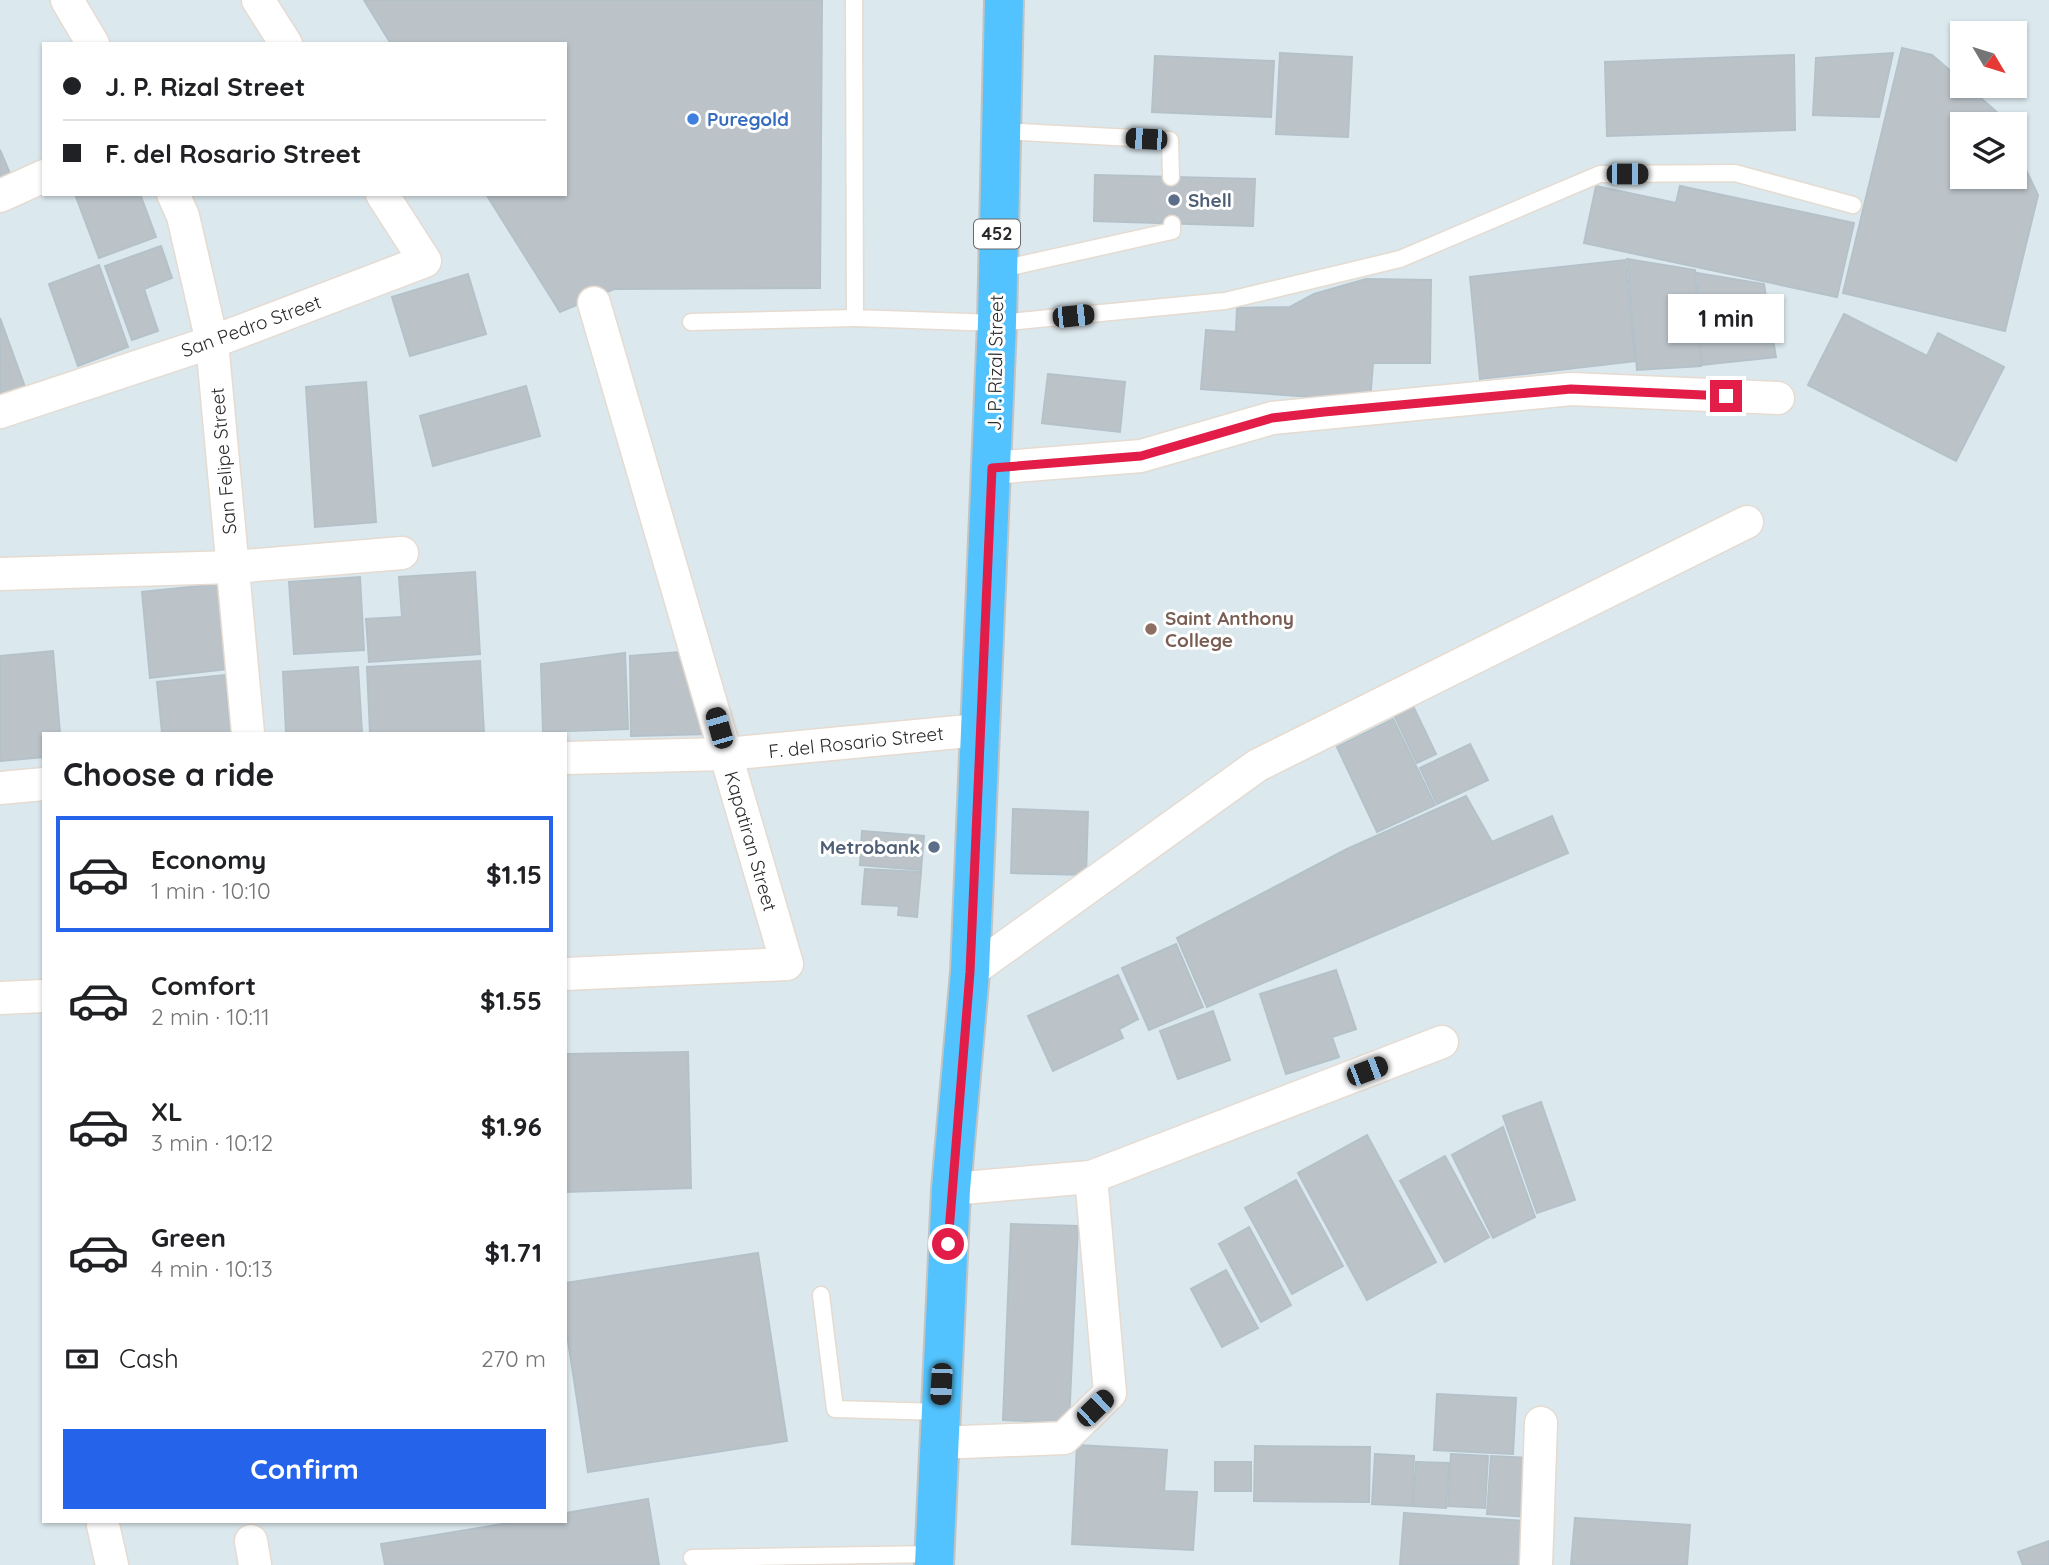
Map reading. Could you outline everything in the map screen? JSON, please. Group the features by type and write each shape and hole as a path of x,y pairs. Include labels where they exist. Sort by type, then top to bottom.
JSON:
{"highway":[{"name":"J. P. Rizal Street","path":"935,1560 951,1189 970,972 998,323 996,270 1004,0"}],"street":[{"path":"67,0 92,42"},
{"path":"258,0 285,42"},
{"path":"0,195 42,177"},
{"name":"San Felipe Street","path":"174,196 183,216 212,342 248,732"},
{"name":"San Pedro Street","path":"0,412 212,342 425,261 383,196"},
{"name":"Kapatiran Street","path":"567,974 787,964 594,303"},
{"path":"992,468 1141,456 1272,418 1571,389 1778,398"},
{"path":"970,972 1258,765 1746,522"},
{"path":"0,574 233,567 402,553"},
{"name":"F. del Rosario Street","path":"567,758 726,754 979,730"},
{"path":"0,788 42,784"},
{"path":"0,998 42,996"},
{"path":"951,1189 1091,1177 1442,1042"},
{"path":"939,1427 1065,1438 1110,1393 1091,1177"},
{"path":"1536,1565 1541,1423"},
{"path":"103,1525 112,1565"}],"lane":[{"path":"854,0 855,318"},
{"path":"1000,131 1170,140 1171,177"},
{"path":"691,322 855,318 998,323 1225,301 1400,259 1600,174 1735,173 1853,205"},
{"path":"996,270 1172,231 1172,224"},
{"path":"821,1294 835,1409 939,1427"},
{"path":"692,1558 935,1560"}],"building":[{"name":"Puregold","path":"364,0 822,0 820,288 614,289 560,312 487,196 567,196 567,42 390,42"},
{"path":"1902,48 1932,55 1950,71 1950,98 1981,98 1997,112 1950,112 1950,189 2027,189 2027,172 2038,195 2005,331 1843,293"},
{"path":"1280,53 1352,57 1348,137 1276,134"},
{"path":"1893,53 1879,117 1813,115 1816,58"},
{"path":"1794,55 1795,130 1607,136 1605,62"},
{"path":"1155,56 1274,61 1271,117 1152,112"},
{"path":"0,150 14,183 0,189"},
{"name":"Shell","path":"1095,175 1255,179 1253,226 1094,221"},
{"path":"1596,186 1676,203 1680,186 1854,223 1837,297 1584,243"},
{"path":"76,196 141,196 156,237 99,258"},
{"path":"161,246 172,278 144,289 158,331 132,340 105,266"},
{"path":"1627,259 1695,270 1701,366 1637,370"},
{"path":"1625,260 1635,361 1480,379 1470,277"},
{"path":"99,265 128,347 78,366 49,284"},
{"path":"1697,273 1764,284 1776,357 1702,365"},
{"path":"468,274 486,334 410,356 392,297"},
{"path":"1366,279 1431,280 1430,363 1373,363 1370,401 1201,389 1206,330 1236,332 1237,308 1290,307 1314,294"},
{"path":"1844,314 1927,356 1938,333 2004,367 1956,461 1808,385"},
{"path":"0,318 26,390 0,399"},
{"path":"1048,374 1125,382 1120,432 1042,423"},
{"path":"366,382 376,522 315,527 306,387"},
{"path":"526,386 540,436 433,466 420,416"},
{"path":"475,572 480,654 369,662 366,619 402,617 399,577"},
{"path":"360,577 364,650 294,654 289,582"},
{"path":"219,584 227,669 150,678 142,592"},
{"path":"53,651 60,732 42,732 42,757 0,761 0,656"},
{"path":"693,651 710,734 631,736 630,656"},
{"path":"625,653 628,729 543,732 541,664"},
{"path":"480,661 484,732 370,732 367,667"},
{"path":"358,667 362,732 286,732 283,672"},
{"path":"225,675 230,732 162,732 157,682"},
{"path":"1413,706 1436,754 1417,763 1394,715"},
{"path":"1393,719 1435,805 1377,832 1337,747"},
{"path":"1470,744 1488,780 1437,804 1420,768"},
{"path":"1466,796 1492,842 1552,816 1568,853 1207,1007 1177,938 1347,849"},
{"path":"1013,809 1088,812 1086,875 1011,873"},
{"path":"862,831 924,836 921,870 860,865"},
{"path":"865,869 921,872 917,917 898,915 899,906 862,904"},
{"path":"1176,944 1203,1007 1149,1030 1122,968"},
{"path":"1336,970 1356,1029 1332,1037 1339,1057 1286,1074 1260,994"},
{"path":"1118,975 1138,1019 1119,1029 1123,1038 1053,1071 1028,1016"},
{"path":"1213,1011 1230,1060 1178,1079 1160,1031"},
{"path":"688,1052 691,1188 567,1192 567,1054"},
{"path":"1541,1102 1575,1200 1537,1213 1503,1116"},
{"path":"1503,1127 1535,1217 1493,1238 1452,1155"},
{"path":"1367,1135 1436,1262 1367,1300 1298,1173"},
{"path":"1445,1156 1489,1237 1445,1262 1400,1181"},
{"path":"1296,1180 1343,1266 1292,1294 1245,1208"},
{"path":"1011,1224 1078,1226 1069,1423 1003,1420"},
{"path":"1249,1227 1291,1305 1261,1322 1219,1244"},
{"path":"758,1253 787,1441 588,1472 567,1334 567,1283"},
{"path":"1226,1270 1258,1328 1222,1347 1191,1289"},
{"path":"1437,1394 1516,1398 1513,1454 1434,1450"},
{"path":"1077,1445 1167,1450 1164,1491 1197,1492 1193,1550 1072,1544"},
{"path":"1255,1446 1370,1447 1369,1502 1254,1501"},
{"path":"1375,1454 1414,1456 1412,1506 1372,1504"},
{"path":"1451,1454 1488,1456 1485,1508 1448,1506"},
{"path":"1491,1456 1533,1458 1530,1517 1487,1514"},
{"path":"1215,1462 1251,1462 1251,1491 1215,1491"},
{"path":"1416,1462 1449,1463 1446,1508 1413,1506"},
{"path":"648,1499 659,1565 385,1565 381,1544 509,1523 567,1523 567,1513"},
{"path":"1404,1513 1526,1521 1523,1565 1400,1565"},
{"path":"1575,1518 1690,1525 1687,1565 1571,1565"},
{"path":"2049,1541 2049,1565 2023,1565 2018,1552"}],"place":[{"name":"Puregold","path":"693,119"},
{"name":"Shell","path":"1174,200"},
{"name":"Saint Anthony College","path":"1151,629"},
{"name":"Metrobank","path":"934,847"}],"route":[{"path":"948,1244 970,972 992,468 1141,456 1272,418 1324,412 1571,389 1726,396"}]}
